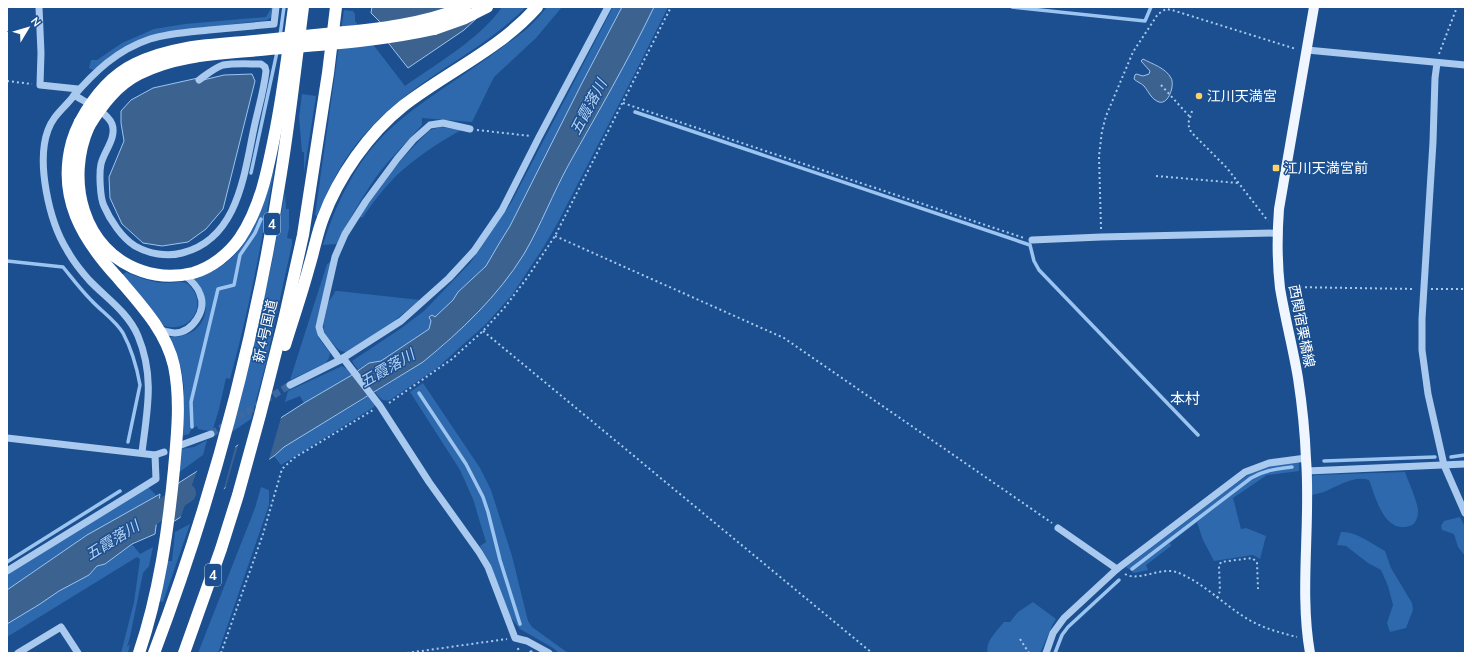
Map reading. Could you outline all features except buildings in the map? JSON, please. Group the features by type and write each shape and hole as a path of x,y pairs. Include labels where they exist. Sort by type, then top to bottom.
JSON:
{"highway":[{"path":"294,7 278,120 264,183 248,225 239,239 228,252 214,263 201,270 184,275 152,275 133,268 119,260 98,240 85,214 80,197 78,180 80,150 88,107 110,82 134,64 158,55 184,48 199,46 380,28 432,18 465,7"},
{"name":"新4号国道","path":"154,653 201,518 224,438 251,333 281,173 303,7"},
{"name":"新4号国道","path":"184,653 214,571 238,496 260,415 302,235 328,73 336,7"},
{"path":"139,653 150,614 163,556 178,423 177,385 174,365 160,330 147,312 91,246 80,228 70,195 68,178 68,158 72,141 84,124 126,81 138,74 169,62 205,55 382,39 434,29 465,18 487,7"},
{"path":"260,415 299,304 323,217 340,182 355,158 386,121 402,106 493,45 537,7"}],"main road":[{"name":"西関宿栗橋線","path":"1310,653 1306,608 1306,458 1298,378 1280,287 1277,233 1279,210 1314,7"}],"street":[{"path":"39,7 41,53 40,85 76,92 108,117 112,125 113,134 101,165 103,205 120,232 134,246 160,255 176,255 190,251 214,236 225,224 240,190 266,71 261,64 222,66 199,80"},
{"path":"142,452 149,377 145,356 137,335 117,306 90,280 66,250 51,213 47,196 44,165 45,143 48,132 52,120 57,113 102,65 135,45 151,39 177,33 274,24 276,7"},
{"path":"290,384 341,359 401,321 449,278 474,251 502,210 608,7"},
{"path":"1307,50 1465,65"},
{"path":"1437,63 1435,78 1422,350 1428,394 1444,465 1465,513"},
{"path":"470,129 443,123 430,125 413,140 388,171 366,200 346,234 336,257 319,328 321,334 341,359 350,367 378,403 429,482 482,557 488,567 515,638 527,641 549,653"},
{"path":"1032,240 1277,233"},
{"path":"160,330 175,333 181,332 187,329 198,319 202,306 201,294 197,286 184,275"},
{"path":"181,445 211,434"},
{"path":"7,438 142,452 155,455 164,452"},
{"path":"7,571 156,479 155,455"},
{"path":"1046,653 1053,633 1064,618 1117,569 1245,472 1269,463 1306,458"},
{"path":"1307,471 1465,464"},
{"path":"1058,528 1117,569"},
{"path":"18,653 61,627 78,653"}],"path":[{"path":"221,653 263,534 282,469 294,458 378,403 391,403 452,359 483,331 505,307 527,278 555,236 671,7"},
{"path":"1437,63 1457,7"},
{"path":"1101,237 1099,156 1102,131 1106,116 1133,52 1158,14 1166,9 1172,10 1296,48 1307,50"},
{"path":"7,81 40,85"},
{"path":"1161,85 1190,117"},
{"path":"623,103 1032,240"},
{"path":"1192,111 1188,124 1191,132 1217,157 1277,233"},
{"path":"470,129 539,137"},
{"path":"1156,176 1238,183"},
{"path":"555,236 784,338 1058,528"},
{"path":"1280,287 1465,289"},
{"path":"483,331 872,653"},
{"path":"1217,598 1220,591 1219,566 1221,562 1254,559 1257,562 1258,589"},
{"path":"1117,569 1128,576 1133,577 1166,570 1175,572 1188,578 1250,620 1266,628 1308,640"},
{"path":"407,653 515,638"},
{"path":"1020,638 1028,653"}],"shaded area":[{"path":"272,7 272,15 267,20 184,30 116,53 93,70 89,68 91,60 97,60 122,43 154,29 185,24 266,17"},
{"path":"502,7 526,7 494,35 416,88 380,118 350,153 327,194 319,217 315,215 344,10 353,11 355,14 355,21 405,86 444,60 470,40"},
{"path":"547,7 562,7 536,38 494,77 472,122 422,118 422,125 388,162 370,186 337,244 323,245 334,214 348,183 377,142 415,108 522,33"},
{"path":"613,7 622,7 510,226 486,266 458,292 453,300 435,317 432,315 429,329 381,361 369,363 358,370 352,361 424,311 470,263 511,203"},
{"path":"654,7 668,7 557,224 512,295 486,324 437,368 390,400 381,399 375,392 423,362 444,345 493,295 524,254 565,172"},
{"path":"302,94 316,96 304,173 304,152 302,152 299,117"},
{"path":"441,127 461,130 427,151 411,163 386,186 362,218 360,217 383,182 409,151 429,131"},
{"path":"272,170 274,171 255,275 230,379 226,378 213,429 209,431 198,429 197,426 192,428 189,434 182,436 184,388 181,367 168,337 181,336 191,332 199,326 204,318 206,309 205,299 201,288 194,278 213,271 227,262 239,250 255,221"},
{"path":"285,193 286,209 289,209 289,228 287,238 292,239 292,244 266,363 251,419 232,432 272,262"},
{"path":"331,261 316,326 318,337 330,353 329,358 326,363 290,380 327,264"},
{"path":"126,272 141,278 162,283 187,283 195,293 197,301 197,309 194,316 181,326 172,327 161,325 121,276"},
{"path":"335,291 420,300 394,321 345,352 335,346 326,335 324,329 328,304"},
{"path":"342,366 352,375 304,403 300,396 285,402 288,391"},
{"path":"423,383 480,468 491,490 512,556 528,621 532,627 568,653 559,653 520,629 508,614 491,565 480,546 486,542 473,499 460,470 410,392"},
{"path":"369,396 375,405 374,407 281,465 274,456 284,447"},
{"path":"207,440 203,455 178,473 181,449 194,447"},
{"path":"1299,462 1299,471 1267,475 1233,498 1241,529 1246,528 1266,536 1260,559 1253,555 1214,561 1203,540 1197,522 1170,543 1171,546 1146,565 1148,570 1134,573 1126,567 1253,472 1268,466"},
{"path":"1405,472 1418,507 1418,516 1414,524 1410,526 1401,527 1394,525 1387,520 1378,505 1369,480 1352,480 1324,492 1312,495 1312,476 1315,475"},
{"path":"148,487 157,496 87,535 7,590 7,574"},
{"path":"261,487 269,490 269,505 218,653 198,653 255,508"},
{"path":"1460,517 1465,527 1465,556 1458,547 1454,534 1442,530 1441,526 1444,521"},
{"path":"190,524 163,602 158,601 166,561 172,561 175,532"},
{"path":"1341,532 1347,532 1358,536 1385,551 1391,568 1412,603 1413,610 1406,628 1390,632 1387,623 1393,605 1388,586 1381,570 1368,563 1346,546 1337,545"},
{"path":"132,544 140,554 153,547 149,566 143,573 127,647 130,644 128,653 121,653 134,602 140,559 137,557 7,637 7,624 59,591 89,575 97,566 105,564"},
{"path":"1033,602 1056,619 1040,653 988,653 988,645 995,632 1004,622 1010,622 1018,612"}],"water":[{"path":"372,7 489,7 464,30 408,68 379,31 382,24 371,13"},
{"path":"622,7 654,7 623,67 563,175 524,254 503,284 491,298 465,325 423,362 284,447 274,456 173,522 177,484 369,363 381,361 429,329 431,321 429,317 432,315 435,317 453,300 458,292 486,266 510,226"},
{"path":"1143,59 1162,69 1171,78 1172,89 1166,100 1163,102 1159,102 1154,99 1144,86 1134,79 1136,74 1143,76 1149,74 1150,71 1141,61"},
{"path":"252,74 255,81 223,209 206,229 188,242 162,246 143,243 122,224 110,198 109,177 124,141 121,111 131,100 153,88 198,78 199,81 224,75"},
{"path":"160,494 155,534 132,544 105,564 97,566 89,575 59,591 7,624 7,590 87,535"}],"pier":[{"path":"282,414 268,463 225,490 239,442"},
{"path":"236,444 223,492 180,519 198,468"}],"waterway":[{"path":"280,36 284,7"},
{"path":"1012,7 1145,21 1151,7"},
{"path":"251,173 277,52"},
{"path":"635,112 1030,245 1034,261 1039,270 1198,435"},
{"path":"192,427 191,402 218,289 234,285 240,255 255,233 261,219"},
{"path":"7,261 63,267 87,296 116,324 123,333 129,345 140,385 128,442"},
{"path":"419,393 466,464 483,497 500,560 520,624"},
{"path":"1451,457 1465,455"},
{"path":"1324,461 1435,457"},
{"path":"1132,569 1251,478 1276,469 1292,467"},
{"path":"7,562 120,491"},
{"name":"五霞落川","path":"136,526 186,493"},
{"path":"1055,653 1062,635 1068,627 1119,580"}],"tunnel":[{"path":"211,434 290,385"}],"place":[{"name":"江川天満宮","path":"1199,96"},
{"name":"江川天満宮前","path":"1276,168"}],"district":[{"name":"本村","path":"1185,398"}]}
